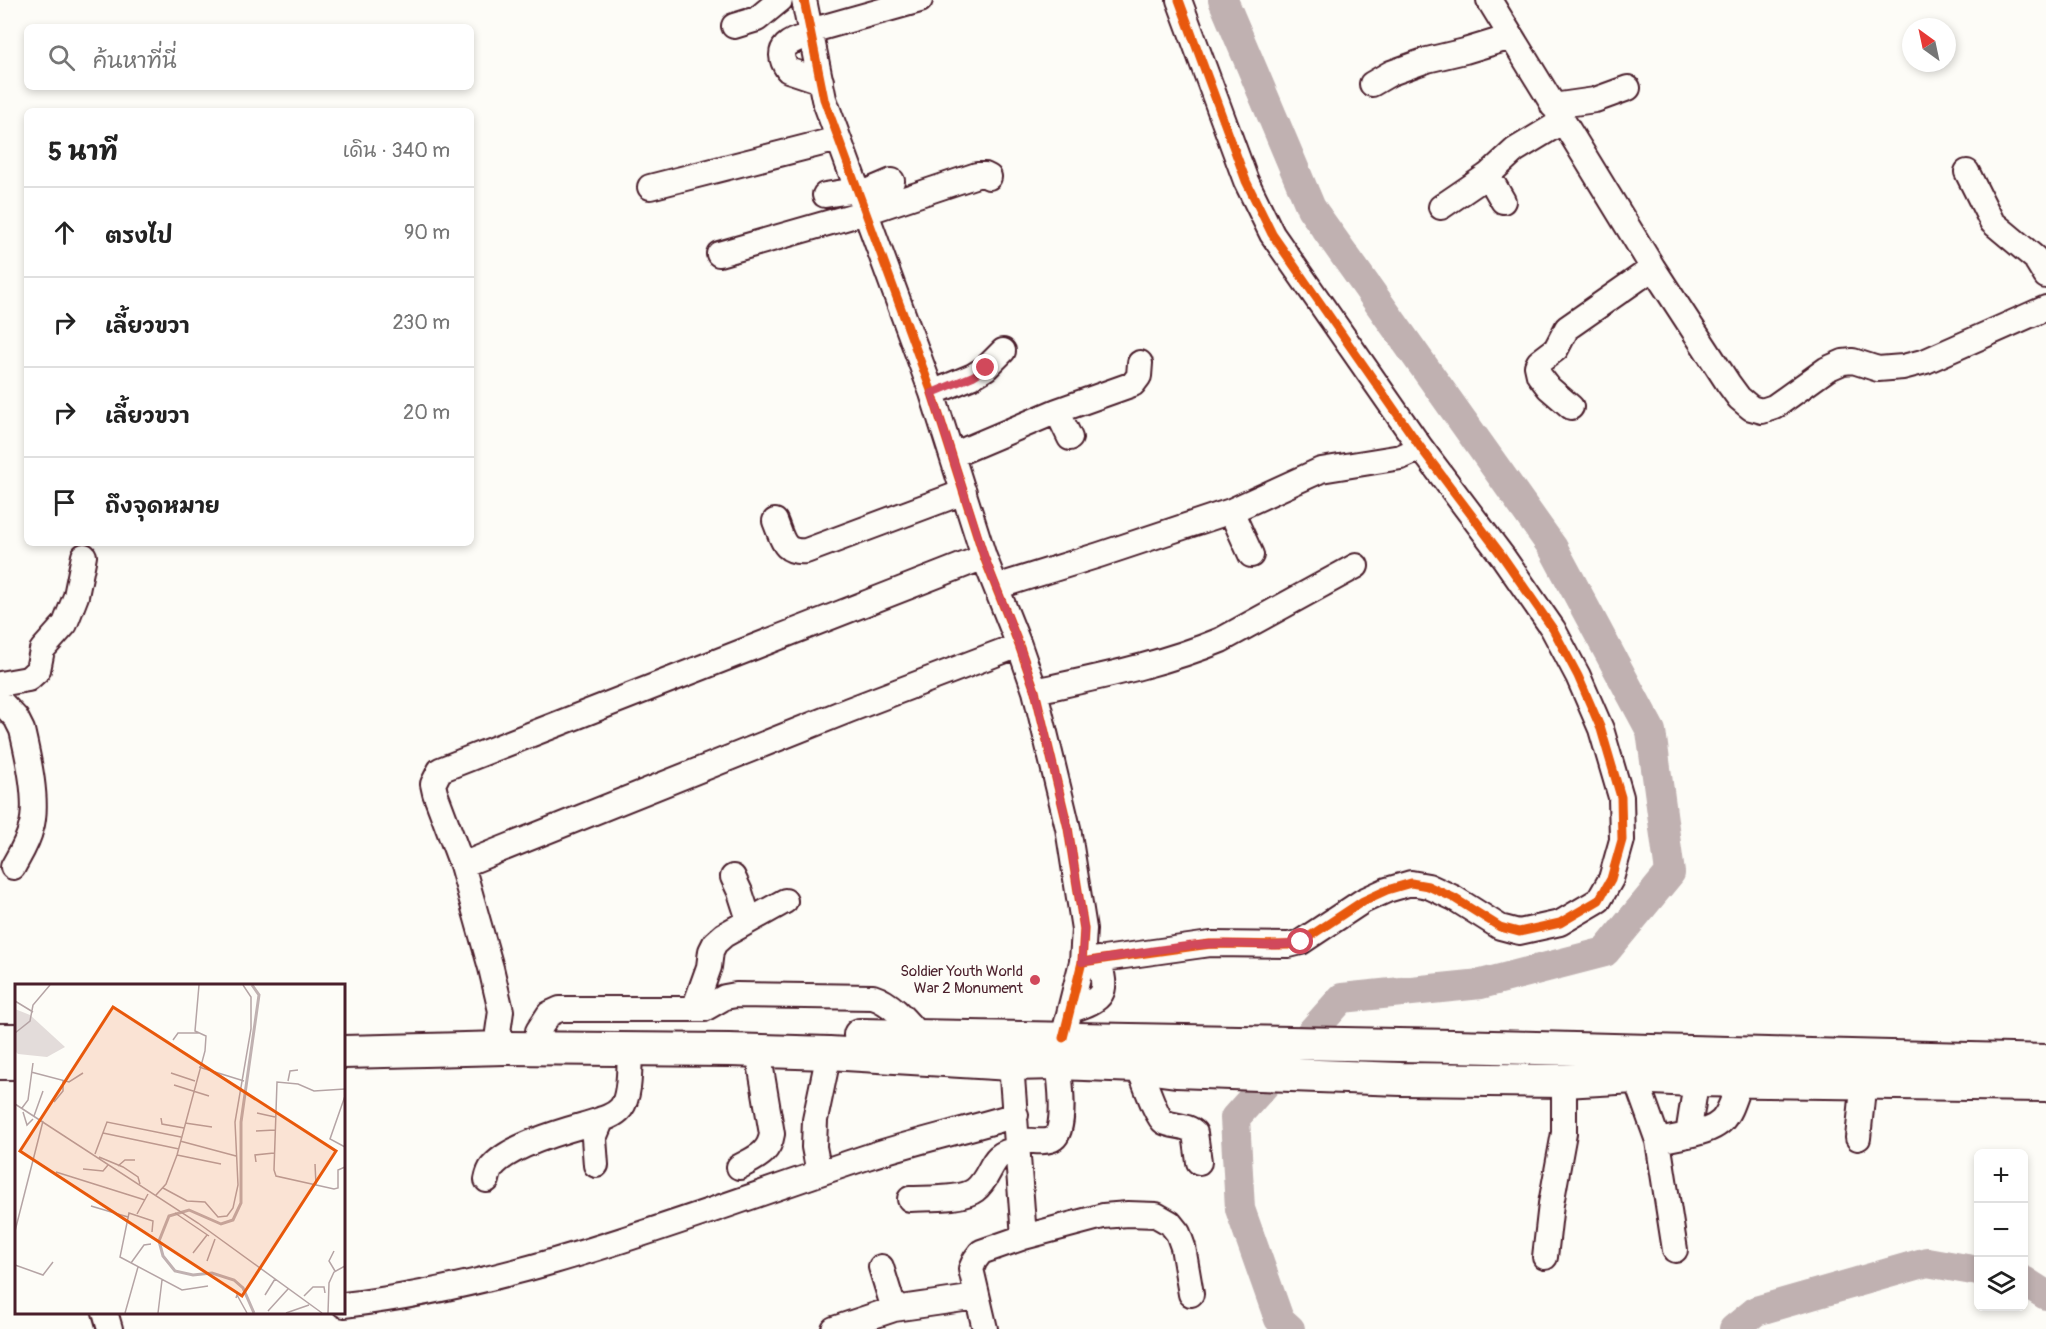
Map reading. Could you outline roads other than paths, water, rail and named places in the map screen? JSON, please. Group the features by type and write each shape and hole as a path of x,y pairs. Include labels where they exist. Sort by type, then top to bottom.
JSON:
{"main road":[{"path":"345,1035 633,1030 1064,1037 2046,1061"},
{"path":"345,1052 494,1048 758,1051 1011,1064 1064,1037 1138,1066 1176,1071 1564,1081 1635,1077 1740,1081 2046,1085"}],"street":[{"path":"734,26 757,19 780,0"},
{"path":"804,0 824,99 932,393 984,556 1035,691 1068,828 1090,961 1064,1037 1058,1133 1054,1138 1017,1145 1001,1154 994,1161 985,1179 975,1190 964,1196 910,1199"},
{"path":"821,81 788,70 782,58 787,44 810,33 920,0"},
{"path":"1090,961 1210,944 1289,945 1307,938 1363,901 1387,890 1411,883 1428,886 1454,898 1500,927 1519,932 1560,923 1599,900 1611,879 1622,840 1621,798 1601,729 1578,676 1553,629 1503,556 1421,448 1272,234 1246,181 1179,0"},
{"path":"1489,0 1653,268 1728,383 1739,398 1751,408 1762,411 1774,407 1827,369 1843,362 1853,361 1878,369 1903,367 1926,361 2046,308"},
{"path":"1372,84 1391,73 1427,60 1510,37"},
{"path":"1441,207 1488,175 1558,114 1628,88"},
{"path":"650,187 838,139"},
{"path":"1966,172 1992,222 2035,258 2046,276"},
{"path":"825,195 861,199 977,175 989,177"},
{"path":"1488,175 1503,201"},
{"path":"719,254 861,199 892,181"},
{"path":"1571,406 1549,388 1539,375 1537,366 1539,362 1556,349 1566,328 1653,268"},
{"path":"932,393 973,376 986,368 1002,351"},
{"path":"953,454 1057,411 1133,384 1139,376 1140,363"},
{"path":"1057,411 1070,438"},
{"path":"996,587 1231,511 1321,470 1401,457 1421,448"},
{"path":"775,521 789,549 795,552 806,551 964,492"},
{"path":"1231,511 1251,555"},
{"path":"0,684 28,679 38,670 42,650 65,624 76,596 84,556"},
{"path":"498,1032 501,1011 491,968 462,865 433,784 440,770 984,556"},
{"path":"1035,691 1130,670 1221,640 1356,566"},
{"path":"462,865 849,710 1019,645"},
{"path":"0,701 16,718 22,730 34,807 32,827 13,867"},
{"path":"733,877 748,920"},
{"path":"694,1009 710,967 711,951 715,944 724,935 748,920 785,901"},
{"path":"538,1031 549,1014 560,1010 708,1008 725,997 736,995 873,997 881,999 891,1007 919,1036"},
{"path":"487,1180 490,1169 496,1162 515,1151 550,1134 602,1119 622,1108 626,1100 630,1049"},
{"path":"739,1167 770,1146 772,1134 758,1051"},
{"path":"819,1173 814,1147 815,1120 828,1053"},
{"path":"1011,1064 1024,1238"},
{"path":"1138,1066 1158,1117 1174,1126 1191,1129 1195,1133 1200,1161"},
{"path":"1635,1077 1658,1141 1675,1250"},
{"path":"1688,1135 1694,1096 1691,1080"},
{"path":"1545,1257 1551,1204 1564,1133 1564,1081"},
{"path":"1658,1141 1709,1131 1717,1126 1724,1118 1740,1081"},
{"path":"1858,1138 1862,1100 1861,1082"},
{"path":"345,1305 450,1287 555,1261 663,1228 897,1148 1016,1115"},
{"path":"596,1165 594,1138 602,1119"},
{"path":"985,1329 971,1269 981,1252 991,1247 1103,1216 1156,1215 1170,1223 1178,1233 1183,1247 1191,1294"},
{"path":"881,1267 894,1309"},
{"path":"834,1329 894,1309 977,1298"},
{"path":"106,1314 110,1329"}],"waterway":[{"path":"1223,0 1311,208 1553,548 1651,731 1670,873 1605,952 1481,984 1342,998 1235,1118 1240,1209 1279,1319 1290,1329"},
{"path":"1734,1329 1756,1311 1927,1262 1974,1270"},
{"path":"2028,1284 2046,1295"}],"place":[{"name":"Soldier Youth World War 2 Monument","path":"1035,980"}]}
